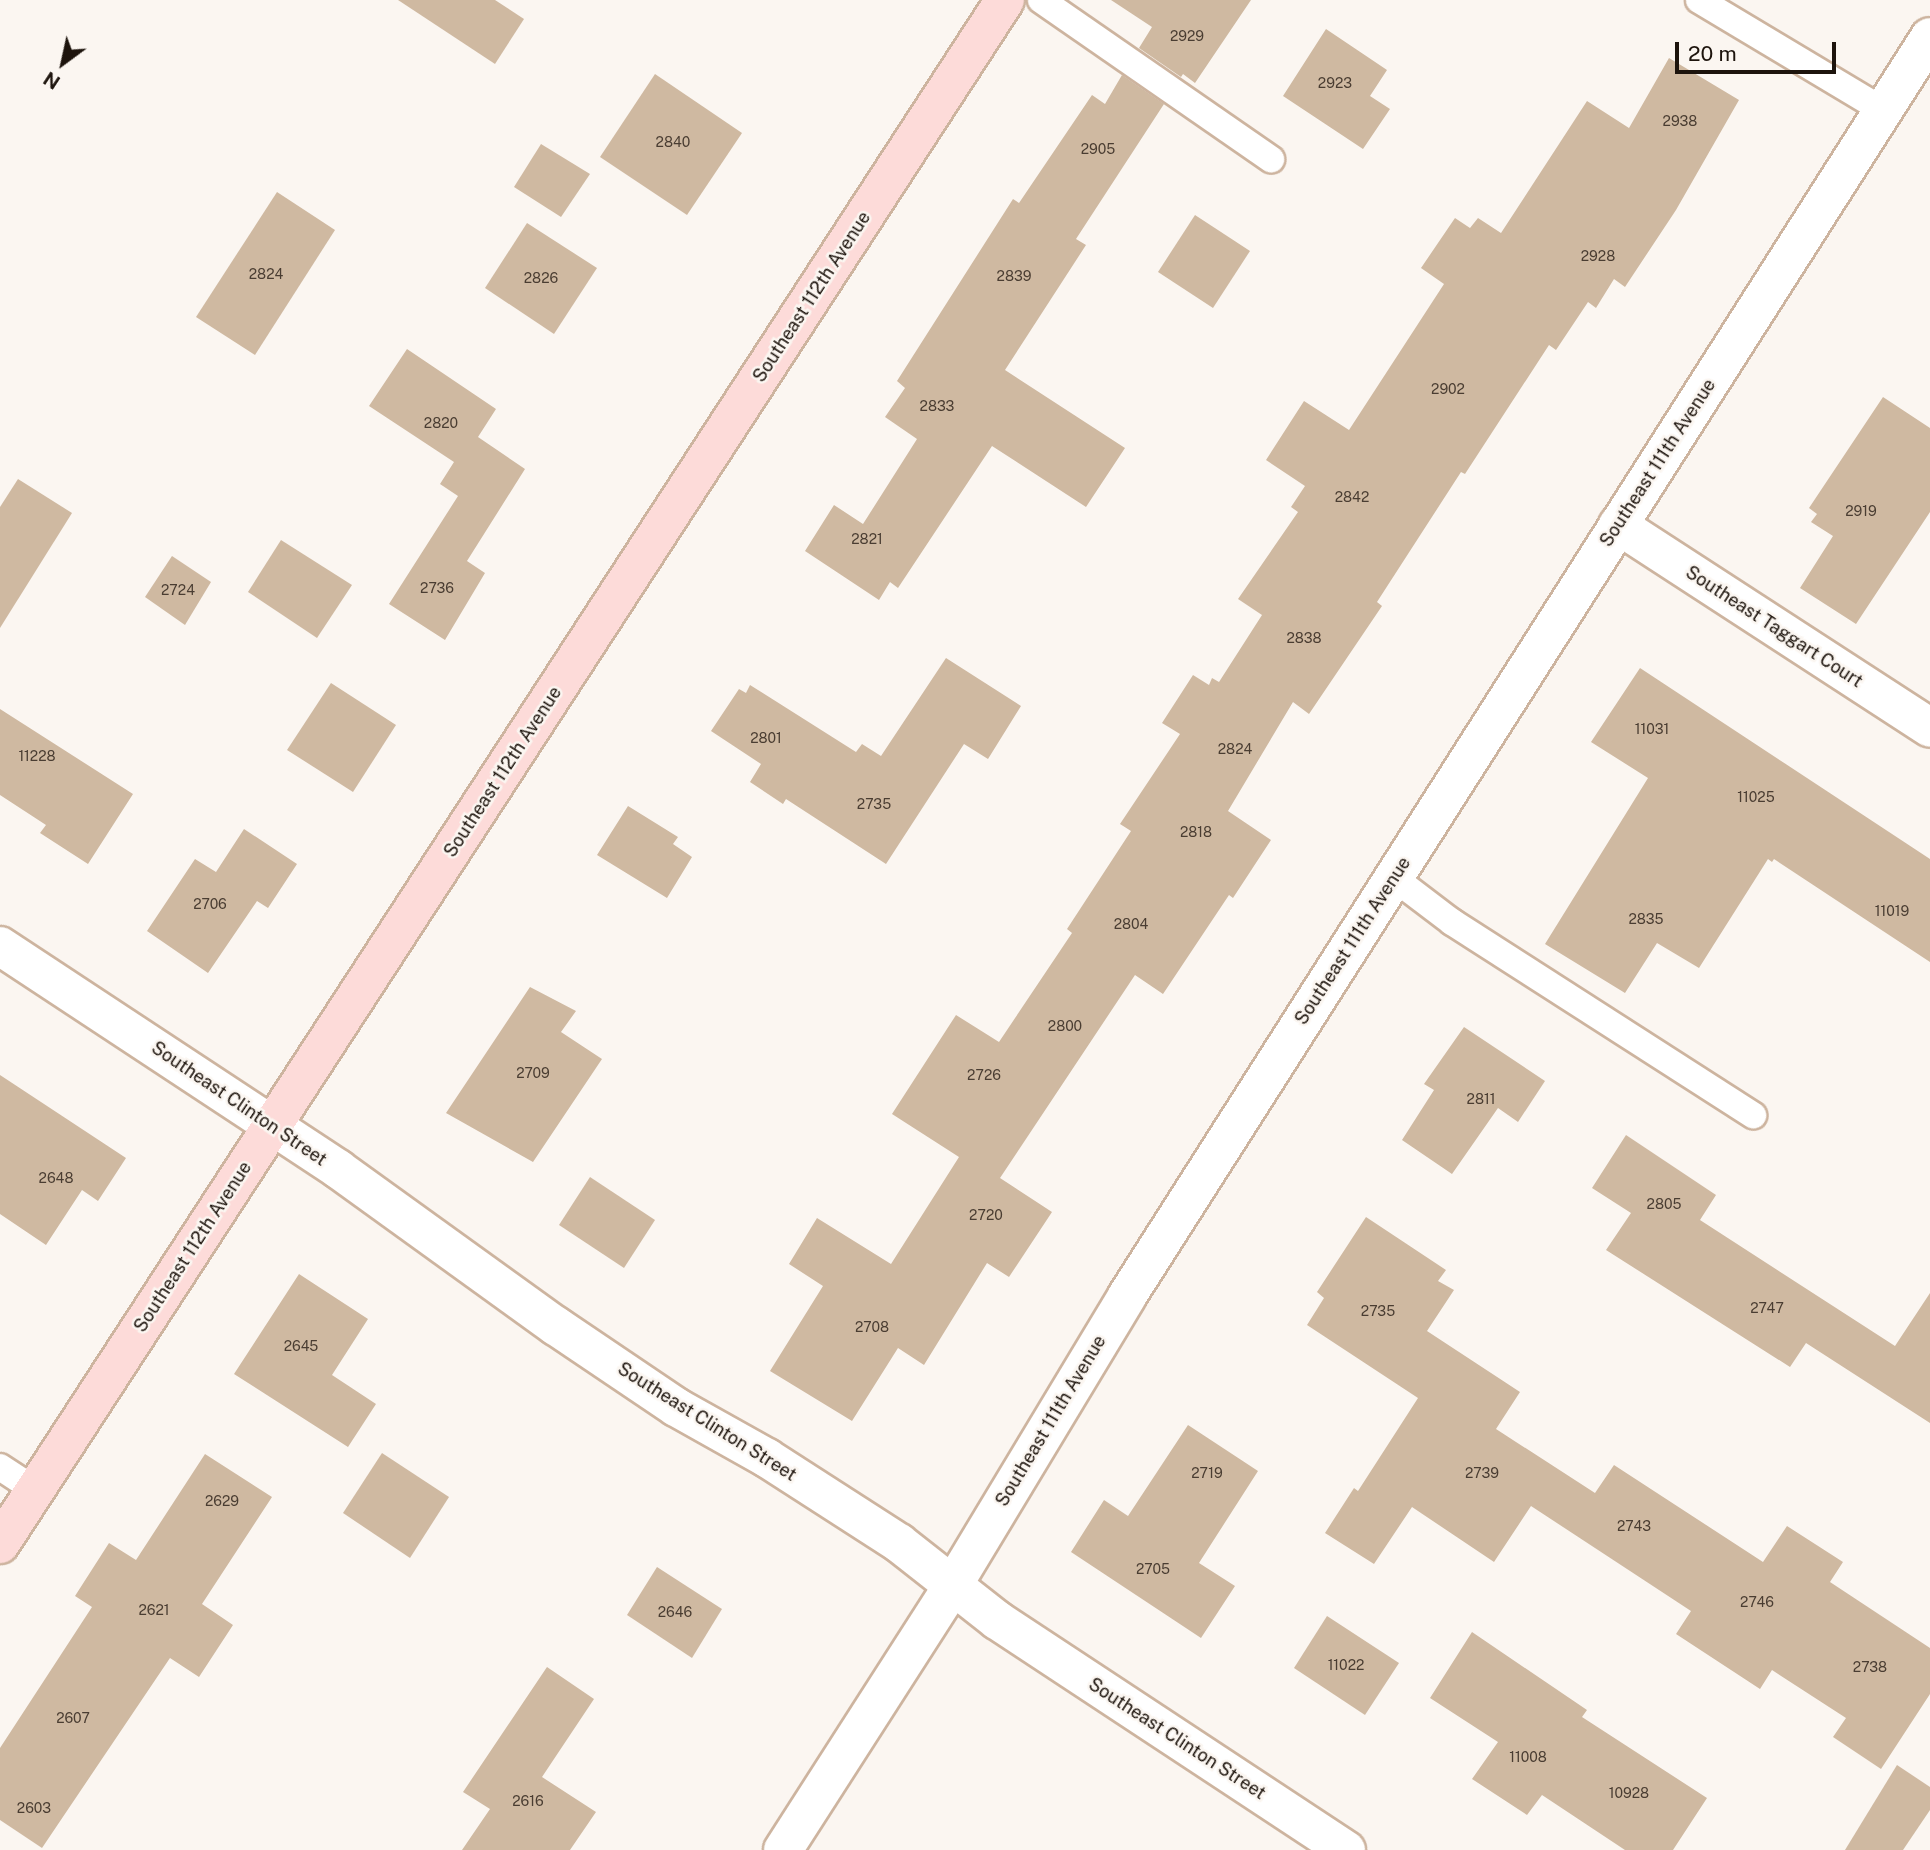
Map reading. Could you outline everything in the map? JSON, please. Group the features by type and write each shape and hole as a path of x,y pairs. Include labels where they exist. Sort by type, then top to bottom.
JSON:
{"main road":[{"name":"Southeast 112th Avenue","path":"0,1544 1005,0"}],"street":[{"name":"Southeast 111th Avenue","path":"783,1850 953,1585 1127,1296 1883,110 1927,50"},
{"name":"Southeast Taggart Court","path":"1618,525 1930,728"},
{"name":"Southeast Clinton Street","path":"0,946 272,1126 665,1400 767,1458 899,1543 997,1620 1346,1850"}],"lane":[{"path":"1041,0 1271,159"},
{"path":"1699,0 1883,110"},
{"path":"1394,878 1452,922 1752,1115"},
{"path":"0,1466 36,1490"}],"building":[{"path":"398,0 495,0 524,19 495,64"},
{"path":"1111,0 1251,0 1195,83 1183,74 1181,77 1139,48 1152,27"},
{"path":"1326,29 1387,70 1370,96 1390,109 1363,149 1283,96"},
{"path":"1669,58 1739,100 1676,210 1625,287 1614,279 1596,308 1588,302 1556,350 1549,345 1465,474 1461,472 1377,602 1382,606 1309,714 1293,702 1228,811 1271,840 1233,898 1229,895 1163,994 1135,975 1000,1178 1052,1212 1009,1277 987,1263 924,1365 898,1348 852,1421 770,1371 823,1286 789,1264 817,1218 891,1264 959,1157 892,1114 956,1015 999,1042 1072,933 1067,929 1131,831 1120,824 1180,734 1162,723 1193,675 1209,685 1212,678 1219,682 1262,615 1238,599 1298,512 1291,507 1305,486 1266,460 1304,401 1349,430 1444,284 1421,268 1455,218 1470,228 1478,218 1501,233 1587,101 1629,128"},
{"path":"655,74 742,133 687,215 600,157"},
{"path":"1122,75 1164,104 1076,239 1086,245 1005,370 1125,448 1086,507 992,446 898,588 890,582 879,600 805,551 834,505 863,524 917,439 885,417 905,388 897,381 1013,199 1019,203 1092,95 1105,104"},
{"path":"541,144 590,174 561,217 514,187"},
{"path":"277,192 335,230 255,355 196,317"},
{"path":"1195,215 1250,251 1213,308 1158,272"},
{"path":"527,223 597,268 554,334 485,288"},
{"path":"407,349 496,409 478,437 525,469 467,561 485,573 445,640 389,604 458,496 440,484 454,462 369,406"},
{"path":"1883,397 1930,428 1930,512 1856,624 1800,588 1833,536 1811,522 1817,514 1809,508"},
{"path":"18,479 72,513 0,628 0,507"},
{"path":"281,540 352,585 317,638 248,592"},
{"path":"172,556 211,582 185,625 145,597"},
{"path":"946,658 1021,706 988,759 964,744 886,864 786,799 783,804 750,782 761,764 711,731 739,689 746,693 750,685 856,752 862,744 881,756"},
{"path":"1640,668 1930,859 1930,962 1774,859 1772,862 1768,859 1699,968 1657,943 1625,993 1545,944 1648,778 1591,742"},
{"path":"331,683 396,725 353,792 287,750"},
{"path":"0,709 133,794 88,864 40,833 46,825 0,795"},
{"path":"628,806 678,837 673,844 692,857 667,898 597,855"},
{"path":"244,829 297,864 268,908 257,901 208,973 147,931 195,859 216,872"},
{"path":"530,987 576,1011 561,1032 602,1059 533,1162 446,1113"},
{"path":"1464,1027 1545,1081 1518,1122 1498,1108 1452,1174 1402,1140 1434,1090 1424,1084"},
{"path":"0,1075 126,1158 98,1201 82,1190 46,1245 0,1214"},
{"path":"1626,1135 1716,1195 1700,1220 1895,1346 1930,1293 1930,1423 1806,1343 1790,1367 1606,1250 1631,1213 1592,1188"},
{"path":"590,1177 655,1220 624,1268 559,1225"},
{"path":"1366,1217 1446,1270 1438,1281 1454,1290 1427,1331 1520,1392 1496,1429 1595,1493 1614,1465 1763,1562 1787,1526 1843,1562 1830,1582 1930,1648 1930,1694 1881,1769 1833,1737 1846,1718 1772,1670 1760,1689 1676,1634 1691,1611 1531,1506 1494,1562 1412,1507 1374,1564 1325,1533 1354,1488 1358,1491 1418,1398 1307,1325 1324,1298 1317,1292"},
{"path":"299,1274 368,1319 332,1375 376,1404 348,1447 234,1374"},
{"path":"1188,1425 1258,1471 1199,1563 1235,1586 1201,1638 1071,1552 1104,1500 1128,1516"},
{"path":"382,1453 449,1497 410,1558 343,1513"},
{"path":"205,1454 272,1497 202,1604 233,1625 199,1677 170,1658 42,1848 0,1820 0,1748 92,1607 75,1596 109,1543 136,1560"},
{"path":"657,1567 722,1609 692,1658 627,1615"},
{"path":"1327,1616 1399,1663 1365,1715 1294,1668"},
{"path":"1472,1632 1587,1710 1582,1717 1707,1798 1673,1850 1625,1850 1542,1795 1527,1815 1472,1779 1498,1742 1430,1698"},
{"path":"547,1667 594,1699 542,1777 596,1812 570,1850 462,1850 490,1809 463,1792"},
{"path":"1897,1765 1930,1787 1930,1810 1903,1850 1845,1850"}]}
